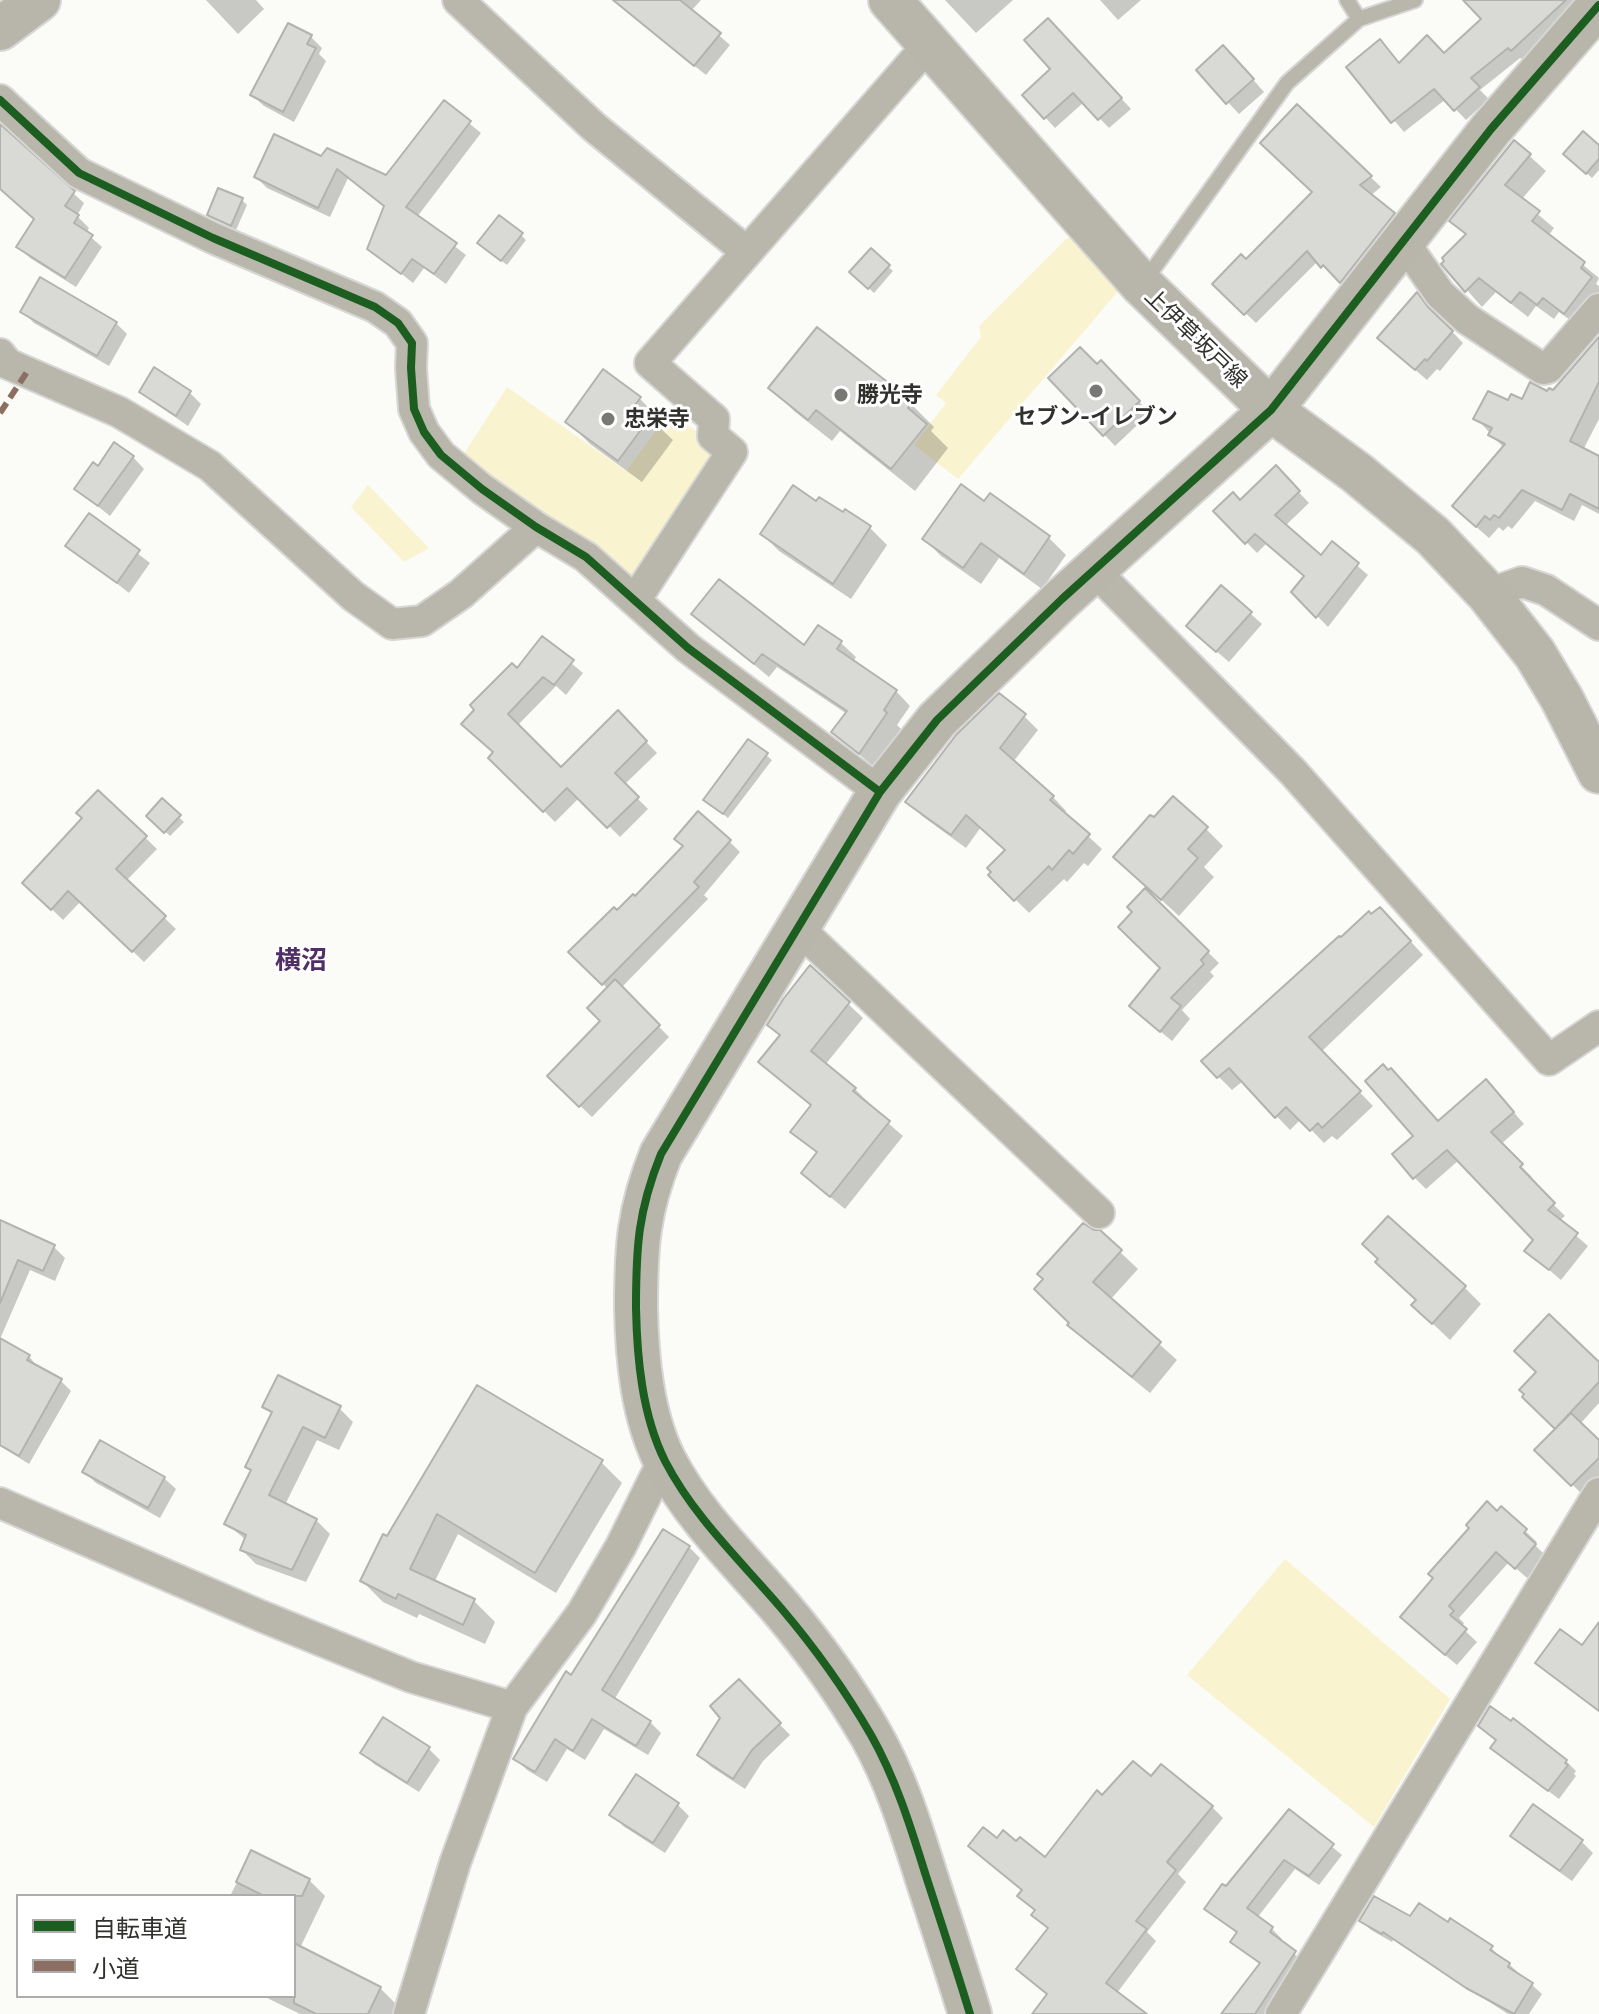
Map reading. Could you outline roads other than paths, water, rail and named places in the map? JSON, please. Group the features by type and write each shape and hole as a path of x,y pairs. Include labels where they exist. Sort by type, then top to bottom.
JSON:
{"street":[{"path":"0,29 39,0"},
{"path":"458,0 594,127 747,252"},
{"name":"上伊草坂戸線","path":"890,0 1142,285 1271,410 1357,473 1433,536 1488,594 1535,654 1599,772"},
{"path":"970,2014 907,1814 873,1739 841,1685 781,1608 695,1508 664,1459 650,1420 639,1363 636,1274 638,1234 646,1192 661,1154 880,792 937,720 1062,599 1271,410 1491,129 1599,5"},
{"path":"636,599 732,452 713,436 714,419 650,363 929,44"},
{"path":"0,100 79,173 213,238 375,307 398,323 412,343 414,409 424,432 441,455 536,527 586,557 688,648 880,792"},
{"path":"1410,251 1440,294 1467,319 1543,369 1548,368 1599,309"},
{"path":"0,354 8,364 119,412 210,466 353,596 392,624 422,621 461,594 536,527"},
{"path":"1095,571 1293,772 1549,1060 1599,1026"},
{"path":"1488,594 1522,582 1546,590 1599,625"},
{"path":"797,927 1099,1213"},
{"path":"409,2014 455,1863 512,1707 582,1613 621,1546 664,1459"},
{"path":"1281,2014 1599,1493"},
{"path":"0,1503 397,1671 512,1707"}],"lane":[{"path":"1347,0 1359,19"},
{"path":"1142,285 1287,83 1359,19 1415,0"}],"place":[{"name":"セブン-イレブン","path":"1096,391"},
{"name":"勝光寺","path":"841,395"},
{"name":"忠栄寺","path":"608,419"}],"district":[{"name":"横沼","path":"301,960"}]}
